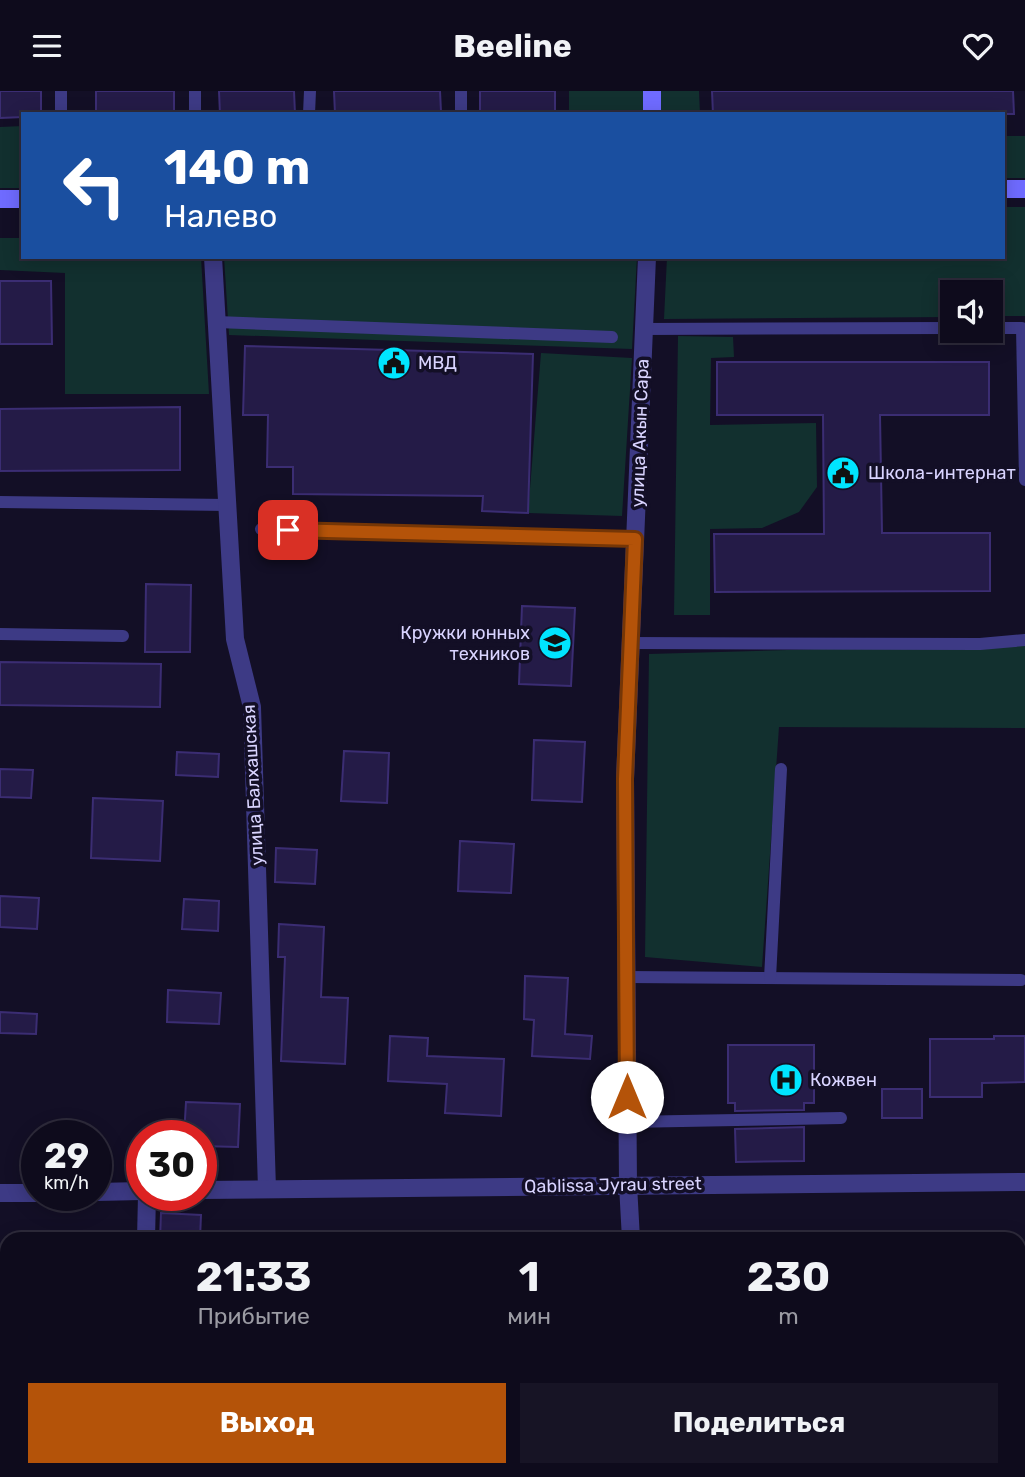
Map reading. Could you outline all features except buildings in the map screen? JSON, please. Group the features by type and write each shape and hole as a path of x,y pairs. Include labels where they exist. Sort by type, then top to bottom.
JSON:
{"main road":[{"path":"652,91 652,112"},
{"path":"1005,189 1025,189"},
{"path":"0,199 21,199"}],"street":[{"name":"улица Балхашская","path":"213,259 235,639 252,707 267,1189"},
{"name":"улица Акын Сара","path":"631,1232 627,1122 625,779 647,259"},
{"name":"Qablissa Jyrau street","path":"217,1190 1025,1182"},
{"path":"0,1193 21,1193"},
{"path":"146,1232 147,1211"}],"lane":[{"path":"61,91 61,112"},
{"path":"195,91 195,112"},
{"path":"309,112 310,91"},
{"path":"461,91 461,112"},
{"path":"217,322 612,337"},
{"path":"644,329 940,328"},
{"path":"1003,328 1022,328 1025,480"},
{"path":"0,502 227,505"},
{"path":"261,529 635,539"},
{"path":"0,633 123,636"},
{"path":"631,643 979,644 1025,640"},
{"path":"770,978 781,769"},
{"path":"626,977 1021,979"},
{"path":"627,1122 841,1118"}],"green space":[{"path":"569,91 646,91 645,112 569,112"},
{"path":"661,91 699,91 700,112 661,112"},
{"path":"21,126 21,188 0,188 0,127"},
{"path":"1005,136 1025,136 1025,178 1005,178"},
{"path":"1005,207 1025,207 1025,316 1003,316 1003,280 940,280 940,317 664,319 667,259 1005,259"},
{"path":"0,238 21,238 21,259 201,259 209,394 65,394 65,273 0,270"},
{"path":"224,259 637,259 632,349 229,335"},
{"path":"678,336 733,337 734,357 711,358 710,425 816,423 817,487 799,512 762,528 710,529 710,615 674,615"},
{"path":"541,353 632,358 622,516 528,513"},
{"path":"1025,643 1025,728 779,727 762,967 645,957 649,654"}],"place":[{"name":"МВД","path":"394,363"},
{"name":"Школа-интернат","path":"843,473"},
{"name":"Кружки юнных техников","path":"555,643"},
{"name":"Кожвен","path":"786,1080"}],"route":[{"path":"288,530 635,539 625,779 627,1097"}]}
